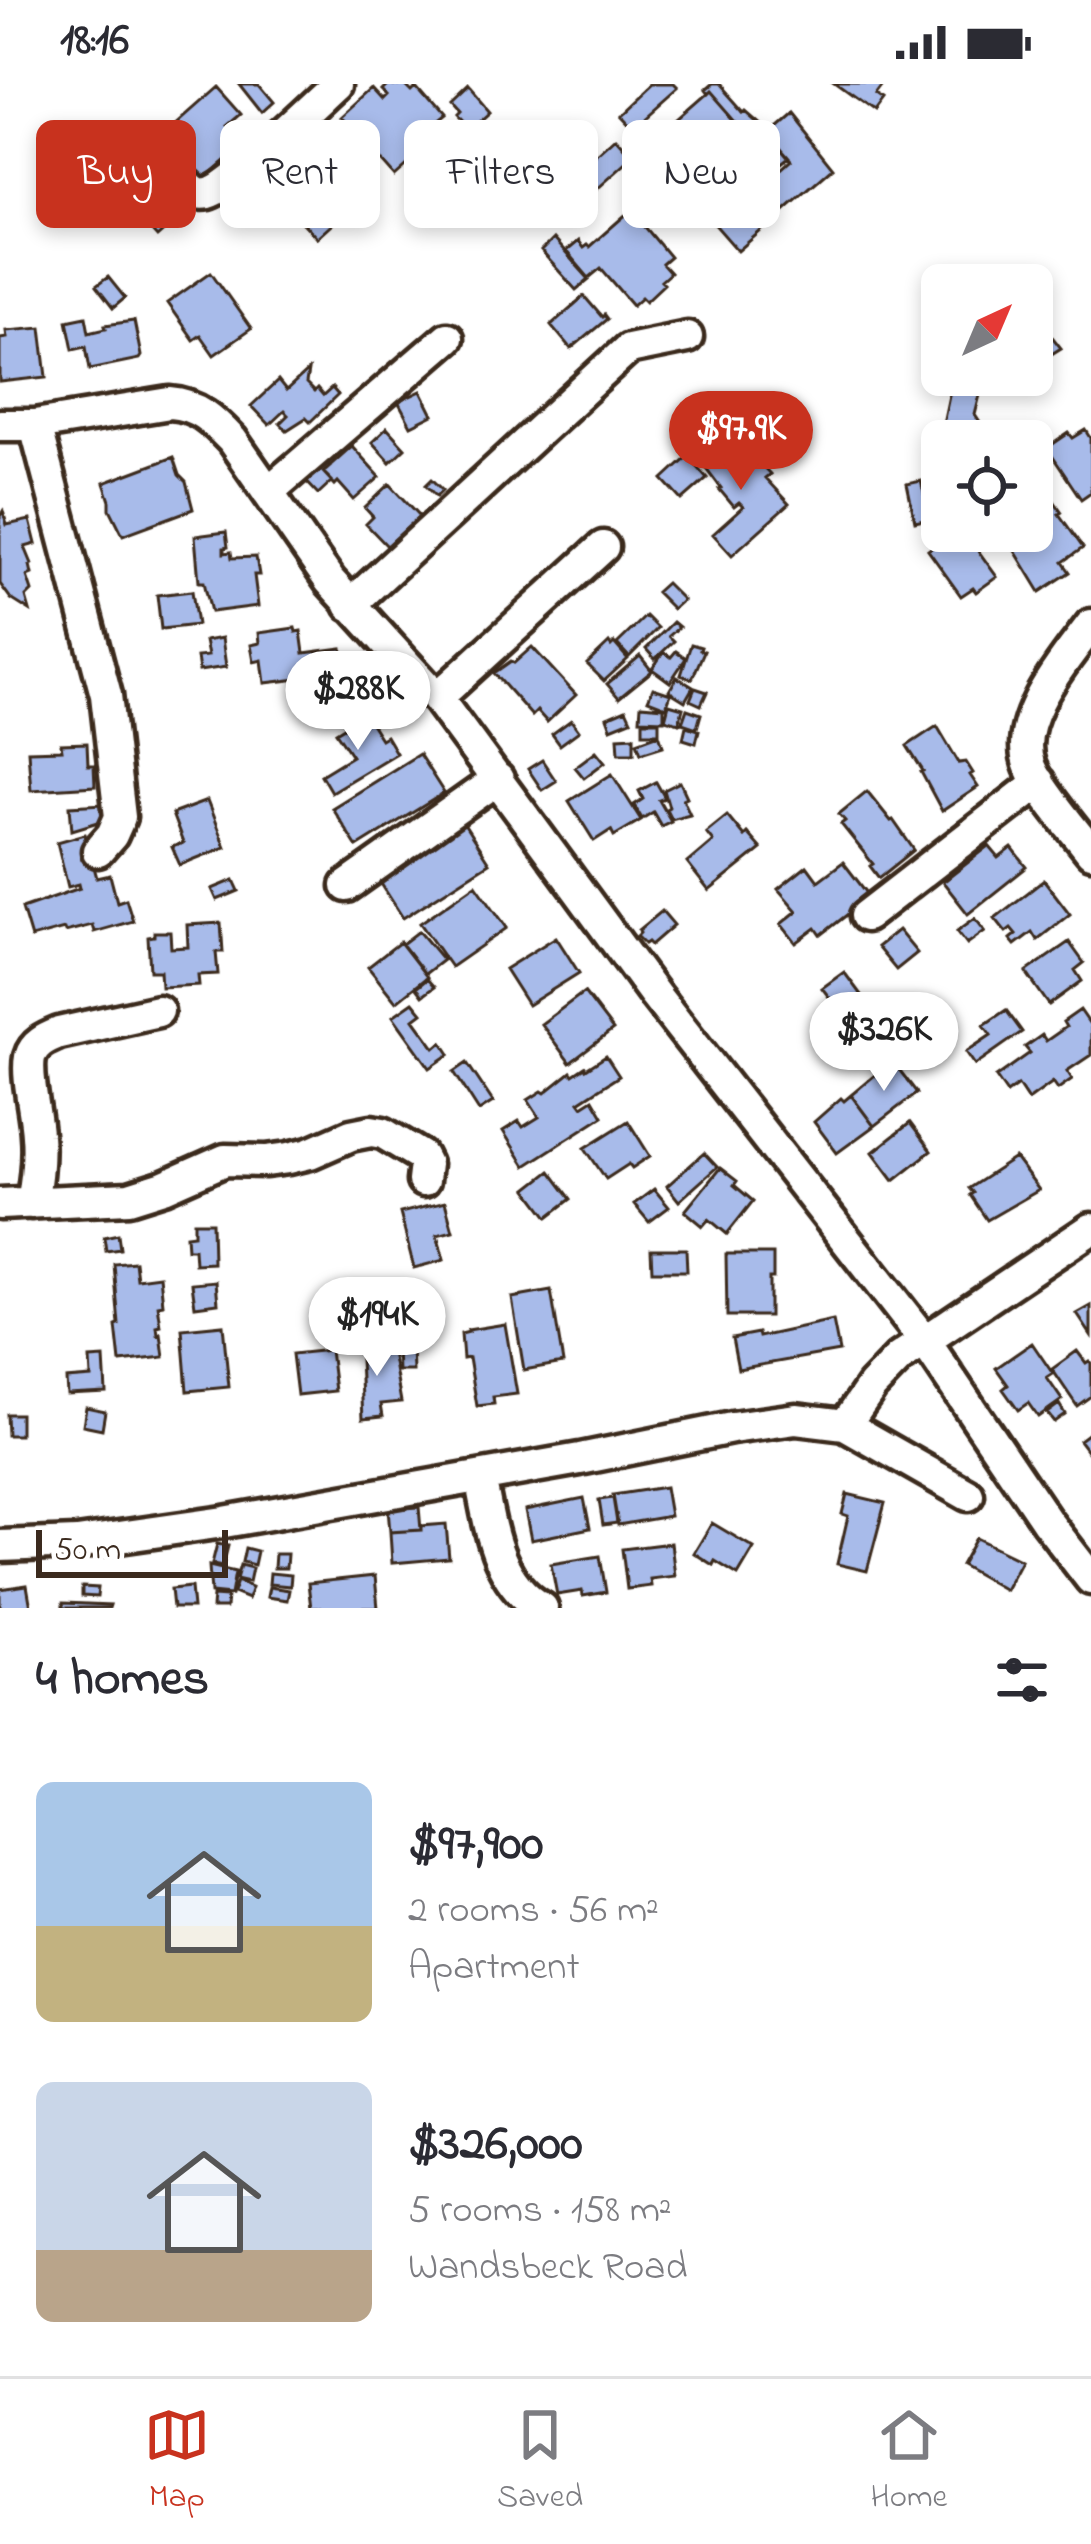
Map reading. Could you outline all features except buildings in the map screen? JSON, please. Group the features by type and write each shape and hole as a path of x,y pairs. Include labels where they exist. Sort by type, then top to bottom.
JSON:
{"street":[{"path":"196,191 216,191 338,84"},
{"path":"350,605 628,350 687,337"},
{"path":"268,492 447,338"},
{"path":"0,424 35,425 188,404 232,440 350,605 437,698 655,995 924,1340 1091,1579"},
{"path":"35,425 106,695 120,817 98,851"},
{"path":"437,698 603,547"},
{"path":"1091,625 1036,706 1026,748 1029,767 1091,852"},
{"path":"347,886 498,779"},
{"path":"866,916 1039,782"},
{"path":"32,1203 38,1140 30,1055 44,1039 158,1012"},
{"path":"0,1204 129,1198 225,1160 289,1158 370,1131 383,1132 421,1156 423,1181"},
{"path":"845,1425 898,1358 1091,1228"},
{"path":"0,1546 77,1544 224,1522 796,1420 845,1425 968,1495"},
{"path":"480,1477 501,1566 512,1585 542,1608"}]}
